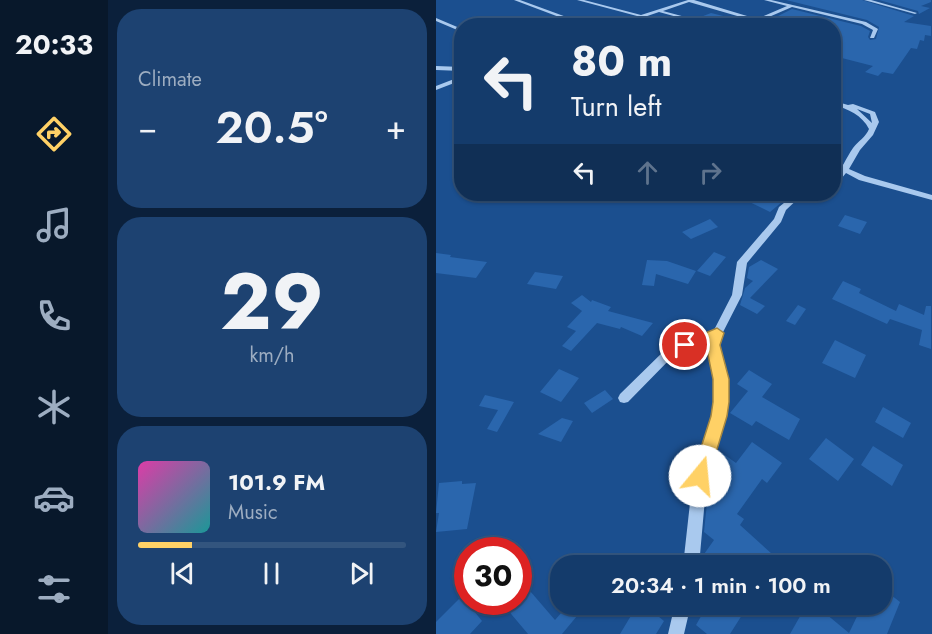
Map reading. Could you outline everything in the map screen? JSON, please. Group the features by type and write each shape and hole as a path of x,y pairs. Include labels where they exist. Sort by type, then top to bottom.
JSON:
{"street":[{"path":"516,0 567,18"},
{"path":"579,0 640,16"},
{"path":"680,0 751,18"},
{"path":"766,0 872,25 876,29 872,37"},
{"path":"866,0 915,13"},
{"path":"635,18 689,1"},
{"path":"763,18 791,6"},
{"path":"658,11 686,18"},
{"path":"436,19 454,27"},
{"path":"436,62 443,67"},
{"path":"436,68 454,68"},
{"path":"436,88 454,81"},
{"path":"841,104 869,110 876,116 876,122 868,138 856,149 843,172 931,198"},
{"path":"841,106 864,116 872,129"},
{"path":"692,555 700,476 719,416 721,402 721,379 713,345 737,295 742,262 778,220 782,209 791,201"},
{"path":"624,398 671,351 707,339 717,333"},
{"path":"676,634 680,615"}],"building":[{"path":"786,0 862,0 914,16 904,22 931,26 931,36 925,35 924,41 920,40 917,49 911,48 893,74 882,72 878,76 865,72 873,66 841,58 841,21 861,26 870,31 868,37 870,40 876,39 879,27 867,20"},
{"path":"879,0 931,0 931,2 921,6 930,8 919,14 918,11"},
{"path":"792,9 829,18 774,18"},
{"path":"711,13 732,18 698,18"},
{"path":"747,201 783,201 770,212"},
{"path":"845,215 867,222 860,234 838,226"},
{"path":"710,219 718,227 691,239 682,232"},
{"path":"714,252 726,257 710,276 697,271"},
{"path":"436,253 487,262 476,278 436,273"},
{"path":"647,260 667,261 696,271 688,284 656,274 654,286 642,285"},
{"path":"761,260 778,269 750,298 765,306 757,314 740,305 745,288 753,281 747,278 749,267"},
{"path":"535,272 563,276 556,289 527,284"},
{"path":"843,281 861,289 859,293 896,311 899,304 924,315 926,306 931,306 931,349 919,345 922,330 890,319 887,324 832,299"},
{"path":"582,295 591,302 592,300 611,307 608,311 653,323 642,336 621,327 620,329 597,323 571,351 562,346 576,331 567,327 582,311 571,303"},
{"path":"798,305 806,309 795,325 786,321"},
{"path":"835,340 866,355 855,378 822,363"},
{"path":"559,369 579,378 561,402 540,392"},
{"path":"749,370 772,384 762,397 800,419 789,440 756,421 752,426 730,413 748,391 737,384"},
{"path":"605,390 613,399 592,413 584,403"},
{"path":"485,395 514,402 497,432 487,429 498,410 479,406"},
{"path":"883,407 911,423 903,438 875,422"},
{"path":"562,418 573,421 561,442 538,434"},
{"path":"826,438 854,459 838,481 809,459"},
{"path":"752,442 782,463 767,483 762,479 737,514 744,519 740,525 771,555 703,555 714,540 704,532 708,493 711,488 708,485 721,468 714,463 722,453 736,463"},
{"path":"873,446 903,465 892,486 861,465"},
{"path":"462,481 462,484 476,483 467,529 436,532 439,513 436,513 439,483"},
{"path":"532,593 555,620 559,615 578,615 562,634 528,634 512,615 532,615"},
{"path":"892,596 900,602 887,634 790,634 801,615 827,615 849,633 858,615 892,615"},
{"path":"454,604 454,615 477,615 482,621 470,634 436,634 436,622"},
{"path":"631,615 657,615 664,621 656,634 620,634"},
{"path":"702,615 742,615 730,634 707,634 696,625"}],"route":[{"path":"685,345 707,339 717,333 713,345 721,379 721,402 719,416 700,476"}]}
